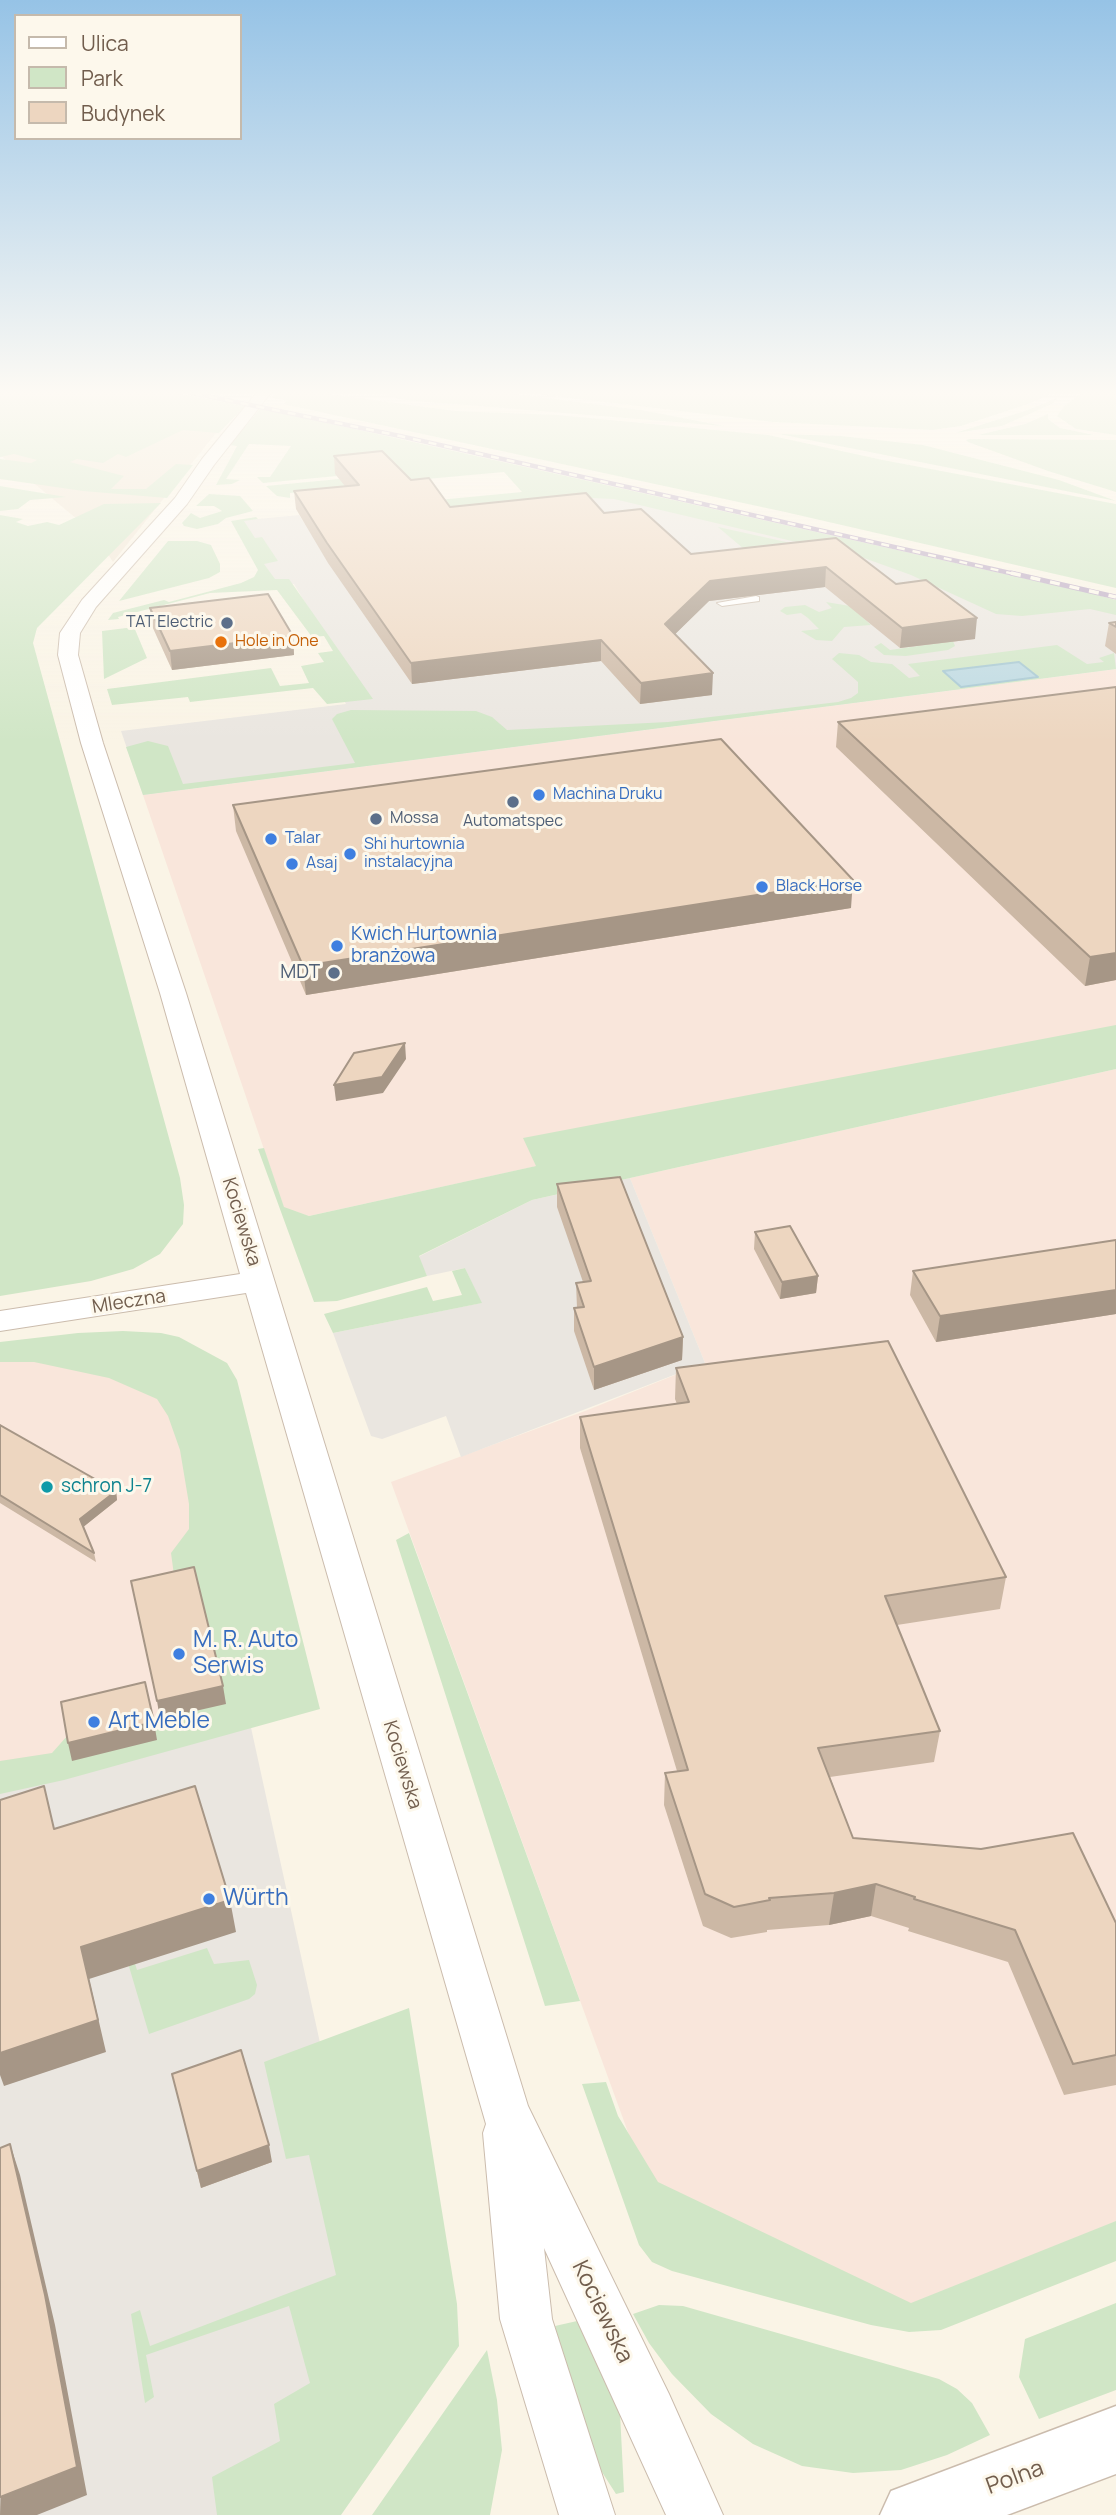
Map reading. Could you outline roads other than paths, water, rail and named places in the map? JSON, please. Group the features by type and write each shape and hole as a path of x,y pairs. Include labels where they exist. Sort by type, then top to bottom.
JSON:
{"street":[{"name":"Kociewska","path":"175,507 89,604 70,633 68,655 92,743 173,993 505,2111 644,2401 695,2515"},
{"name":"Mleczna","path":"0,1321 258,1281"},
{"name":"Kociewska","path":"505,2111 526,2319 587,2515"},
{"name":"Polna","path":"915,2515 1116,2440"}],"lane":[{"path":"722,603 756,599"}],"water":[{"path":"1019,662 1038,677 961,687 943,671"}],"railway":[{"path":"718,507 1019,575"},
{"path":"1011,573 1116,597"}],"place":[{"name":"TAT Electric","path":"227,623"},
{"name":"Hole in One","path":"221,642"},
{"name":"Machina Druku","path":"539,795"},
{"name":"Automatspec","path":"513,802"},
{"name":"Mossa","path":"376,819"},
{"name":"Talar","path":"271,839"},
{"name":"Shi hurtownia instalacyjna","path":"350,854"},
{"name":"Asaj","path":"292,864"},
{"name":"Black Horse","path":"762,887"},
{"name":"Kwich Hurtownia branżowa","path":"337,946"},
{"name":"MDT","path":"334,973"},
{"name":"schron J-7","path":"47,1487"},
{"name":"M. R. Auto Serwis","path":"179,1654"},
{"name":"Art Meble","path":"94,1722"},
{"name":"Würth","path":"209,1899"}]}
